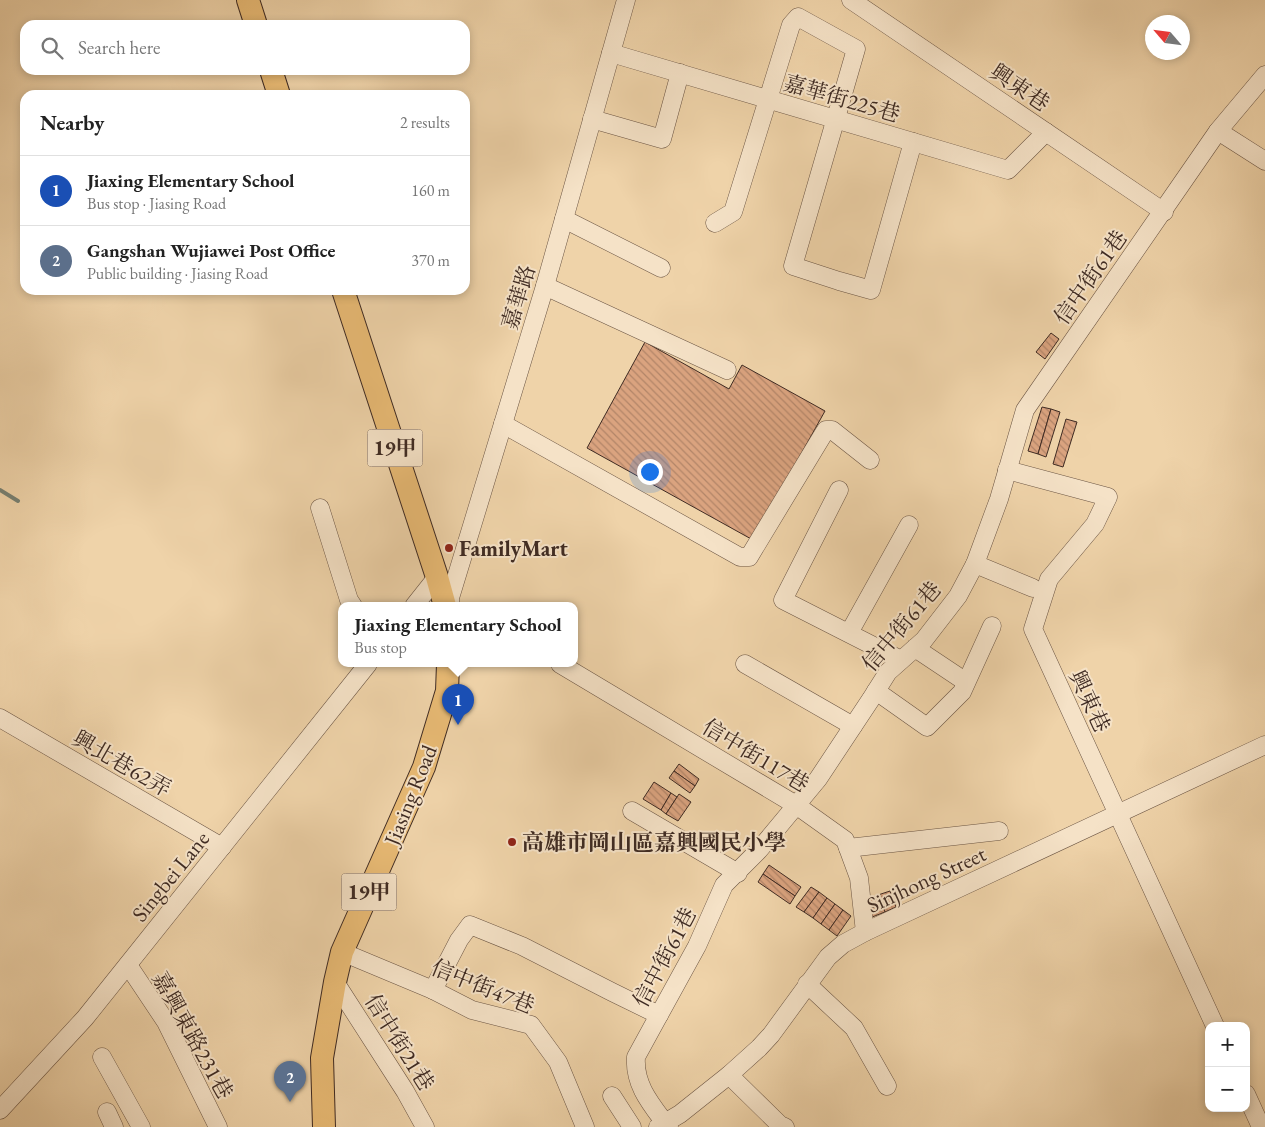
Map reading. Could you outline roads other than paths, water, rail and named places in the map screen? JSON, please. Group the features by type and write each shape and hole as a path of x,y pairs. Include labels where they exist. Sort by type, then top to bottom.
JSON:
{"main road":[{"path":"248,0 254,20"},
{"path":"273,75 277,90"},
{"name":"19甲","path":"345,295 437,577 451,602"},
{"name":"Jiasing Road","path":"324,1127 322,1058 342,952 424,767 447,691 448,667"}],"street":[{"name":"嘉華路","path":"453,602 626,0"},
{"name":"興東巷","path":"851,0 1164,212"},
{"path":"715,223 733,212 791,25 798,17 856,49 793,266 871,290 913,142"},
{"name":"嘉華街225巷","path":"611,53 1008,170 1046,132"},
{"path":"592,119 662,139 680,73"},
{"name":"信中街61巷","path":"664,1126 640,1086 636,1057 698,946 724,885 760,850 818,779 888,672 924,640 958,596 975,564 999,499 1025,410 1218,132 1264,79"},
{"path":"1218,132 1265,161"},
{"path":"564,219 662,268"},
{"path":"545,286 727,370"},
{"path":"504,424 740,557 749,557 826,430 832,430 870,460"},
{"name":"興東巷","path":"1007,470 1108,498 1095,524 1049,578 1032,629 1213,1022"},
{"path":"839,490 783,600 902,660"},
{"path":"320,508 350,602"},
{"path":"849,633 909,525"},
{"path":"975,564 1033,588"},
{"path":"417,602 437,577"},
{"path":"876,691 927,727 962,692 992,626"},
{"path":"915,648 966,682"},
{"path":"745,664 853,726"},
{"name":"Singbei Lane","path":"1,1106 85,1018 366,667"},
{"name":"信中街117巷","path":"565,667 796,805 846,840 858,878 865,932"},
{"name":"興北巷62弄","path":"0,718 222,847"},
{"name":"Sinjhong Street","path":"664,1126 729,1075 759,1048 771,1035 828,957 843,944 1265,745"},
{"path":"632,811 738,872"},
{"path":"848,848 999,831"},
{"path":"433,990 458,940 470,925 522,946 659,1014"},
{"name":"信中街47巷","path":"342,952 433,990 472,1010 531,1025 558,1062 585,1127"},
{"name":"嘉興東路231巷","path":"128,965 166,1022 218,1127"},
{"name":"信中街21巷","path":"335,982 426,1127"},
{"path":"807,984 854,1028 887,1086"},
{"path":"102,1057 141,1127"},
{"path":"729,1075 780,1125 785,1127"},
{"path":"612,1096 632,1127"},
{"path":"1250,1103 1261,1127"}],"waterway":[{"path":"0,490 18,501"}],"place":[{"name":"FamilyMart","path":"449,548"},
{"name":"Jiaxing Elementary School","path":"458,725"},
{"name":"高雄市岡山區嘉興國民小學","path":"512,842"},
{"name":"Gangshan Wujiawei Post Office","path":"290,1102"}]}
